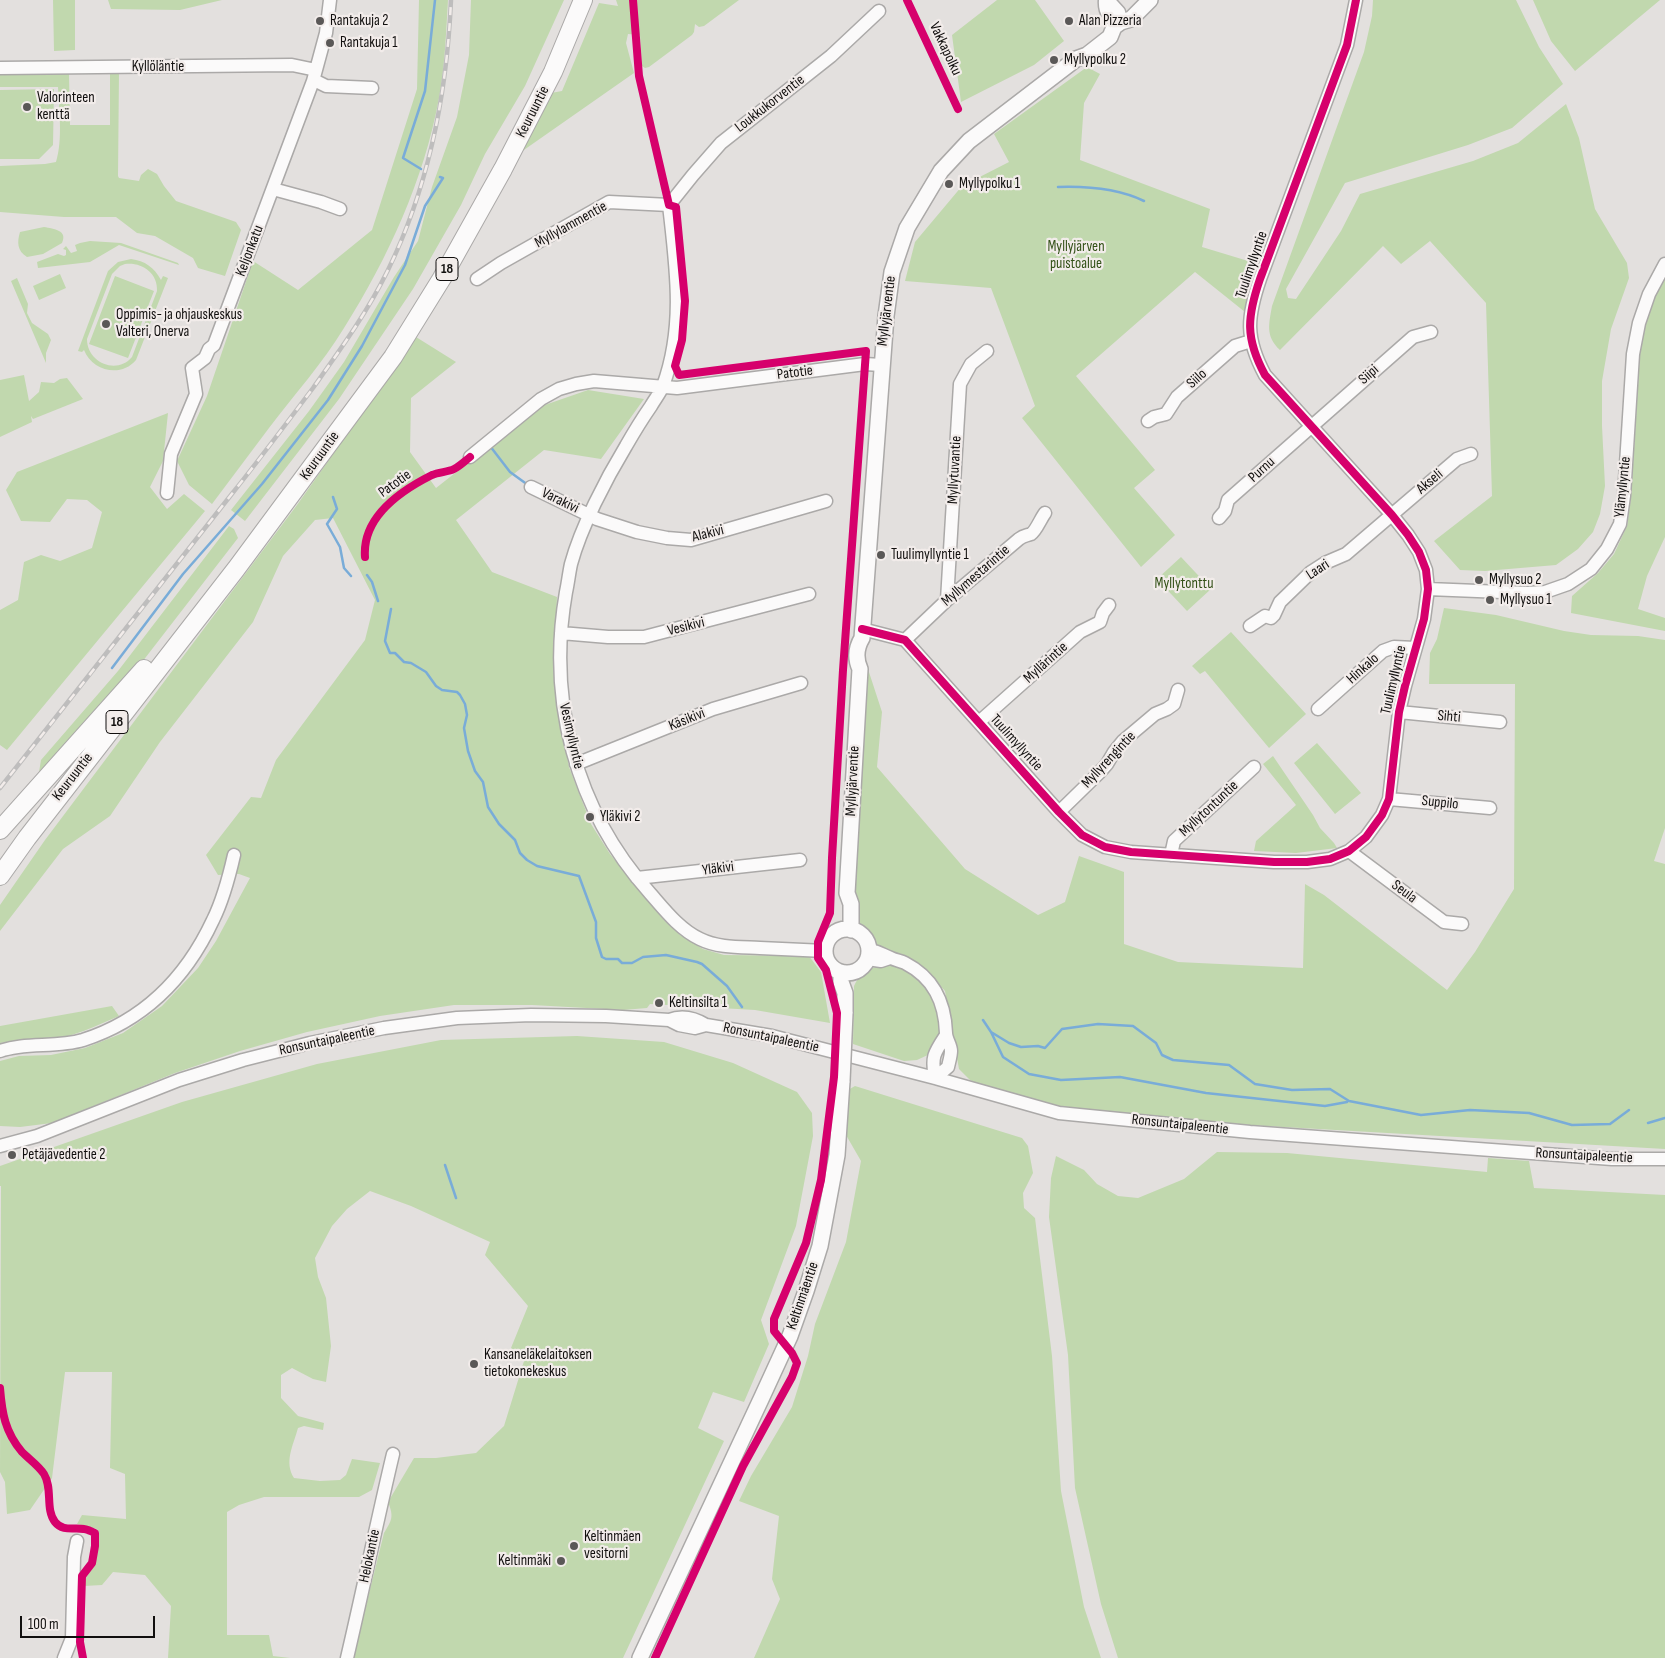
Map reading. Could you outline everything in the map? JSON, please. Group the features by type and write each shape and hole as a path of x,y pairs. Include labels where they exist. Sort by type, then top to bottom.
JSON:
{"highway":[{"name":"Keuruuntie","path":"0,876 27,838 236,569 393,357 442,278 503,169 553,72 583,0"},
{"path":"0,830 236,569"}],"main road":[{"name":"Myllyjärventie","path":"846,930 851,904 847,894 860,669 856,661 857,646 862,633 881,364 892,272 907,228 941,171 969,141 1076,59 1087,56 1110,37 1125,12 1137,0"},
{"name":"Myllyjärventie","path":"1117,24 1131,19 1150,0"},
{"path":"846,930 863,936 868,945 869,955 862,968 846,973 830,965 825,951 826,945 832,936 846,930"},
{"name":"Keltinmäentie","path":"640,1658 790,1336 820,1246 837,1155 845,993 850,984 846,973"}],"street":[{"name":"Keljonkatu","path":"167,493 171,454 196,394 192,368 205,358 209,349 214,345 273,189 314,76 326,33 330,0"},
{"path":"1107,0 1119,12 1117,24"},
{"name":"Tuulimyllyntie","path":"905,640 1058,812 1082,835 1104,847 1131,852 1171,855 1274,862 1307,862 1330,859 1350,851 1366,837 1382,815 1389,798 1399,712 1424,619 1428,589 1426,570 1419,552 1392,515 1265,374 1256,358 1251,341 1250,322 1253,301 1347,46 1356,0"},
{"name":"Loukkukorventie","path":"669,205 721,143 831,56 879,11"},
{"name":"Kyllöläntie","path":"0,68 292,65 314,76 318,82 326,86 372,88"},
{"path":"273,189 340,209"},
{"name":"Myllylammentie","path":"477,279 501,263 609,202 669,205"},
{"path":"662,387 675,339 678,299 669,205"},
{"name":"Ylämyllyntie","path":"1428,589 1527,594 1545,592 1568,584 1591,569 1607,550 1620,524 1624,496 1634,354 1639,323 1649,294 1665,264"},
{"name":"Siipi","path":"1312,426 1413,337 1431,332"},
{"name":"Siilo","path":"1148,421 1154,417 1166,414 1177,397 1234,346 1251,341"},
{"name":"Myllytuvantie","path":"947,600 960,384 971,364 987,351"},
{"name":"Patotie","path":"470,457 541,399 558,389 576,384 594,381 677,388 865,364 881,364"},
{"name":"Vesimyllyntie","path":"662,387 623,450 589,515 571,564 562,615 560,680 566,729 576,764 598,820 615,848 637,878 684,929 702,940 725,946 825,951"},
{"name":"Purnu","path":"1219,518 1228,500 1312,426"},
{"name":"Akseli","path":"1392,515 1457,459 1471,454"},
{"name":"Varakivi","path":"531,487 589,515"},
{"name":"Alakivi","path":"589,515 637,532 667,538 691,540 826,501"},
{"name":"Myllymestarintie","path":"905,640 947,600 1024,535 1031,534 1045,513"},
{"name":"Laari","path":"1250,626 1265,616 1271,618 1280,602 1312,572 1325,563 1346,554 1392,515"},
{"name":"Vesikivi","path":"561,633 644,638 809,594"},
{"name":"Myllärintie","path":"979,722 1080,632 1100,622 1102,612 1110,605"},
{"path":"862,633 905,640"},
{"name":"Hinkalo","path":"1318,709 1384,651 1394,647 1415,648"},
{"name":"Käsikivi","path":"576,764 713,709 801,683"},
{"name":"Myllyrengintie","path":"1058,812 1100,773 1123,741 1155,714 1174,704 1178,690"},
{"name":"Sihti","path":"1399,712 1500,722"},
{"name":"Myllytontuntie","path":"1171,855 1174,841 1254,767"},
{"name":"Suppilo","path":"1389,798 1490,808"},
{"name":"Seula","path":"1350,851 1444,922 1462,924"},
{"path":"0,1051 50,1046 82,1040 118,1026 156,1001 191,962 214,919 234,855"},
{"name":"Yläkivi","path":"637,878 800,860"},
{"path":"869,955 882,952 890,958 904,963 916,970 934,988 944,1012 946,1035 932,1062 935,1078"},
{"name":"Ronsuntaipaleentie","path":"0,1146 37,1136 179,1080 243,1060 310,1043 384,1028 457,1018 531,1015 606,1016 669,1020 679,1025 695,1028 706,1025 772,1036 935,1078 1059,1113 1279,1135 1612,1159 1665,1159"},
{"name":"Helokantie","path":"347,1658 393,1454"},
{"path":"64,1658 72,1638 74,1557 77,1541"}],"green space":[{"path":"53,0 75,0 75,50 54,51"},
{"path":"108,0 222,0 180,10 111,9"},
{"path":"419,0 448,0 445,49 441,86 432,129 424,159 402,218 375,274 335,341 212,504 189,485 177,461 207,396 253,261 298,290 372,230 417,89"},
{"path":"471,0 564,0 525,86 485,154 461,205 413,289 339,399 245,521 231,510 309,411 344,362 394,277 418,241 432,187 457,117 469,55"},
{"path":"616,0 739,0 704,26 699,27 695,24 692,35 649,67 645,68 642,66 640,35 628,34 626,43 634,73 521,152 551,93 562,91 599,3 618,6"},
{"path":"997,0 1035,0 1064,41 1034,65 961,102 952,35"},
{"path":"1373,0 1516,0 1539,47 1563,84 1512,128 1468,145 1345,183 1286,289 1288,298 1296,299 1341,231 1360,194 1473,161 1518,143 1566,104 1579,138 1595,209 1627,263 1629,278 1611,329 1602,381 1605,486 1600,514 1593,532 1578,549 1556,565 1485,571 1460,570 1434,541 1492,496 1486,303 1430,241 1401,264 1383,246 1280,350 1270,335 1269,324 1272,306 1364,52 1372,16"},
{"path":"1533,0 1660,0 1575,71 1551,41"},
{"name":"Myllyjärven puistoalue","path":"1087,67 1100,74 1084,103 1080,160 1210,209 1202,247 1258,264 1245,312 1195,272 1076,376 1155,470 1134,488 1175,535 1141,567 1022,418 1035,406 991,288 905,281 915,242 962,186 1009,162 994,134"},
{"path":"110,72 119,72 119,178 139,181 141,175 148,169 157,174 176,201 236,222 241,230 225,276 198,268 193,258 155,236 137,233 116,217 64,217 0,212 0,166 56,162 60,125 58,87 0,87 0,74 69,74 70,125 110,125"},
{"name":"Valorinteen kenttä","path":"54,89 53,145 39,159 0,159 0,90"},
{"path":"44,227 62,233 62,243 43,254 27,257 21,252 19,246 20,232"},
{"path":"90,241 121,243 178,263 179,265 119,245 90,262 38,268 37,262 58,254 66,255 66,250 63,249 66,246 71,253 77,251 75,245"},
{"path":"131,259 141,261 149,265 161,280 163,276 168,278 136,360 130,366 123,369 107,370 93,363 84,350 82,352 78,351 108,271 118,262","holes":["131,264 143,267 152,274 157,285 157,291 132,357 126,362 111,366 97,360 88,347 87,339 112,274 120,266"]},
{"path":"60,274 66,288 39,300 33,286"},
{"path":"115,276 154,291 128,358 89,344"},
{"path":"17,278 28,304 27,313 32,323 48,334 51,340 46,353 46,363 11,281"},
{"path":"1665,278 1665,537 1647,576 1638,609 1665,618 1665,631 1571,613 1572,596 1598,573 1614,554 1627,526 1631,498 1640,354 1646,322 1656,293"},
{"path":"416,337 456,362 411,398 410,452 436,488 539,407 588,390 644,399 601,459 544,450 456,520 492,572 557,597 554,681 569,767 591,824 610,854 663,919 680,935 703,949 724,955 809,956 821,972 830,1023 755,1010 650,1004 647,1008 623,1010 532,1005 454,1005 380,1016 307,1032 240,1051 175,1073 52,1123 20,1127 0,1126 0,1061 19,1056 51,1055 85,1048 123,1033 162,1006 198,968 216,941 250,878 239,874 218,875 206,855 251,797 261,798 276,760 365,640 375,600 333,518 315,520 283,556 253,622 160,742 110,816 63,849 0,931 0,905 45,840 297,505"},
{"path":"24,375 29,401 39,392 41,382 54,383 60,379 67,378 83,399 33,419 31,416 32,422 0,437 0,380"},
{"path":"168,413 163,461 150,487 167,509 184,494 205,511 7,750 0,745 0,610 18,600 24,562 41,555 60,561 92,548 102,512 87,500 67,499 50,522 21,521 6,490 17,472"},
{"path":"229,526 234,529 238,538 139,666 48,768 39,772 41,760 118,671"},
{"name":"Myllytonttu","path":"1181,557 1211,589 1187,611 1157,579"},
{"path":"1444,608 1496,615 1564,631 1591,635 1638,636 1665,640 1665,828 1654,861 1665,864 1665,1149 1249,1125 1062,1107 983,1086 970,1080 959,1069 945,991 923,967 897,953 876,945 860,929 855,903 867,666 882,712 877,767 965,869 1038,915 1065,902 1079,856 1124,872 1124,944 1178,962 1303,968 1305,884 1324,895 1447,990 1475,952 1514,889 1515,684 1429,684 1430,653 1437,639"},
{"path":"1231,632 1306,714 1269,748 1205,671 1200,674 1192,666"},
{"path":"1317,743 1361,793 1335,814 1294,763"},
{"path":"1273,756 1320,828 1337,848 1296,853 1254,851 1256,841 1296,805 1263,764"},
{"path":"882,965 898,965 912,974 927,988 939,1013 940,1029 937,1042 930,1054 917,1060 904,1061 853,1044 854,986 865,972"},
{"path":"112,1006 119,1016 75,1034 57,1039 0,1043 0,1026"},
{"path":"577,1036 664,1042 733,1063 797,1092 812,1113 813,1136 796,1226 761,1320 769,1344 744,1402 713,1392 698,1428 724,1441 623,1658 353,1658 384,1533 391,1518 388,1502 414,1458 436,1458 476,1453 504,1426 524,1361 511,1348 528,1306 485,1255 490,1242 411,1206 370,1191 347,1209 332,1226 315,1258 318,1277 326,1298 331,1346 326,1382 313,1379 292,1368 281,1375 281,1398 298,1416 324,1423 323,1430 304,1426 298,1428 290,1460 291,1472 294,1478 320,1481 340,1480 346,1475 352,1459 380,1463 372,1490 359,1497 264,1497 239,1505 227,1512 227,1635 269,1635 273,1656 290,1658 168,1658 171,1606 145,1575 113,1572 102,1585 84,1586 86,1578 96,1561 98,1543 97,1529 77,1524 82,1515 126,1519 125,1474 110,1468 112,1372 65,1372 52,1478 30,1510 7,1514 5,1482 0,1472 0,1166 182,1102 317,1064 441,1040"},
{"path":"855,1086 1022,1138 1028,1146 1033,1173 1023,1193 1024,1208 1035,1218 1052,1356 1061,1491 1084,1607 1101,1658 754,1658 780,1599 772,1579 779,1516 739,1501 751,1476 792,1407 808,1356 815,1324 846,1242 861,1161 846,1135 848,1090"},
{"path":"1217,1152 1287,1153 1487,1172 1488,1158 1529,1161 1534,1188 1665,1195 1665,1658 1118,1658 1101,1604 1075,1488 1068,1355 1049,1217 1051,1178 1056,1156 1084,1170 1097,1184 1118,1196 1138,1198 1184,1179"}],"waterway":[{"path":"421,169 403,158 425,91 435,0"},
{"path":"112,668 183,574 262,484 328,400 362,346 405,265 425,206 443,178 440,177"},
{"path":"1058,187 1102,189 1123,193 1144,201"},
{"path":"490,446 510,472 528,485"},
{"path":"333,497 337,509 327,524 340,547 344,568 351,576"},
{"path":"367,575 372,582 378,601"},
{"path":"391,609 385,641 390,653 395,653 404,662 411,663 426,672 436,686 442,690 457,692 460,695 465,704 467,715 464,728 468,751 475,771 483,782 488,807 499,824 515,840 520,853 527,860 537,866 579,876 596,922 596,938 602,957 618,959 622,963 632,963 643,957 666,955 697,962 702,964 727,986 742,1007"},
{"path":"983,1020 991,1032 1009,1043 1021,1047 1038,1046 1045,1048 1062,1029 1098,1024 1133,1026 1156,1043 1162,1055 1173,1060 1229,1065 1255,1084 1292,1090 1330,1089 1349,1101 1421,1115 1470,1110 1529,1113 1572,1125 1610,1124 1629,1110"},
{"path":"991,1032 1003,1057 1029,1074 1061,1080 1120,1077 1206,1093 1325,1106 1347,1102"},
{"path":"1648,1123 1665,1118"},
{"path":"445,1165 456,1198"}],"railway":[{"path":"0,788 272,442 333,360 371,301 388,270 402,238 425,172 440,104 449,35 451,0"}],"cycle path":[{"path":"633,0 639,76 669,205 676,207 685,301 682,340 675,366 679,375 866,351 843,670 830,913 818,942 818,958 826,970 837,1013 834,1077 821,1180 806,1243 774,1319 774,1331 792,1353 797,1363 792,1377 743,1466 655,1658"},
{"name":"Vakkapolku","path":"907,0 958,109"},
{"path":"862,629 905,640 1059,812 1082,835 1105,847 1131,852 1274,862 1307,862 1330,859 1349,851 1366,837 1382,815 1389,799 1399,712 1424,619 1428,589 1426,570 1419,552 1392,515 1265,375 1254,350 1250,327 1252,305 1260,279 1347,45 1356,0"},
{"path":"365,557 366,543 370,530 376,518 385,507 420,481 435,474 454,469 470,457"},
{"path":"0,1388 3,1414 8,1430 16,1445 44,1474 48,1486 50,1511 55,1522 65,1528 85,1529 95,1533 92,1563 82,1576 80,1642 83,1658"}],"place":[{"name":"Rantakuja 2","path":"320,21"},
{"name":"Alan Pizzeria","path":"1069,21"},
{"name":"Rantakuja 1","path":"330,43"},
{"name":"Myllypolku 2","path":"1054,60"},
{"name":"Valorinteen kenttä","path":"27,107"},
{"name":"Myllypolku 1","path":"949,184"},
{"name":"Oppimis- ja ohjauskeskus Valteri, Onerva","path":"106,324"},
{"name":"Tuulimyllyntie 1","path":"881,555"},
{"name":"Myllysuo 2","path":"1479,580"},
{"name":"Myllysuo 1","path":"1490,600"},
{"name":"Yläkivi 2","path":"590,817"},
{"name":"Keltinsilta 1","path":"659,1003"},
{"name":"Petäjävedentie 2","path":"12,1155"},
{"name":"Kansaneläkelaitoksen tietokonekeskus","path":"474,1364"},
{"name":"Keltinmäen vesitorni","path":"574,1546"},
{"name":"Keltinmäki","path":"561,1561"}]}
